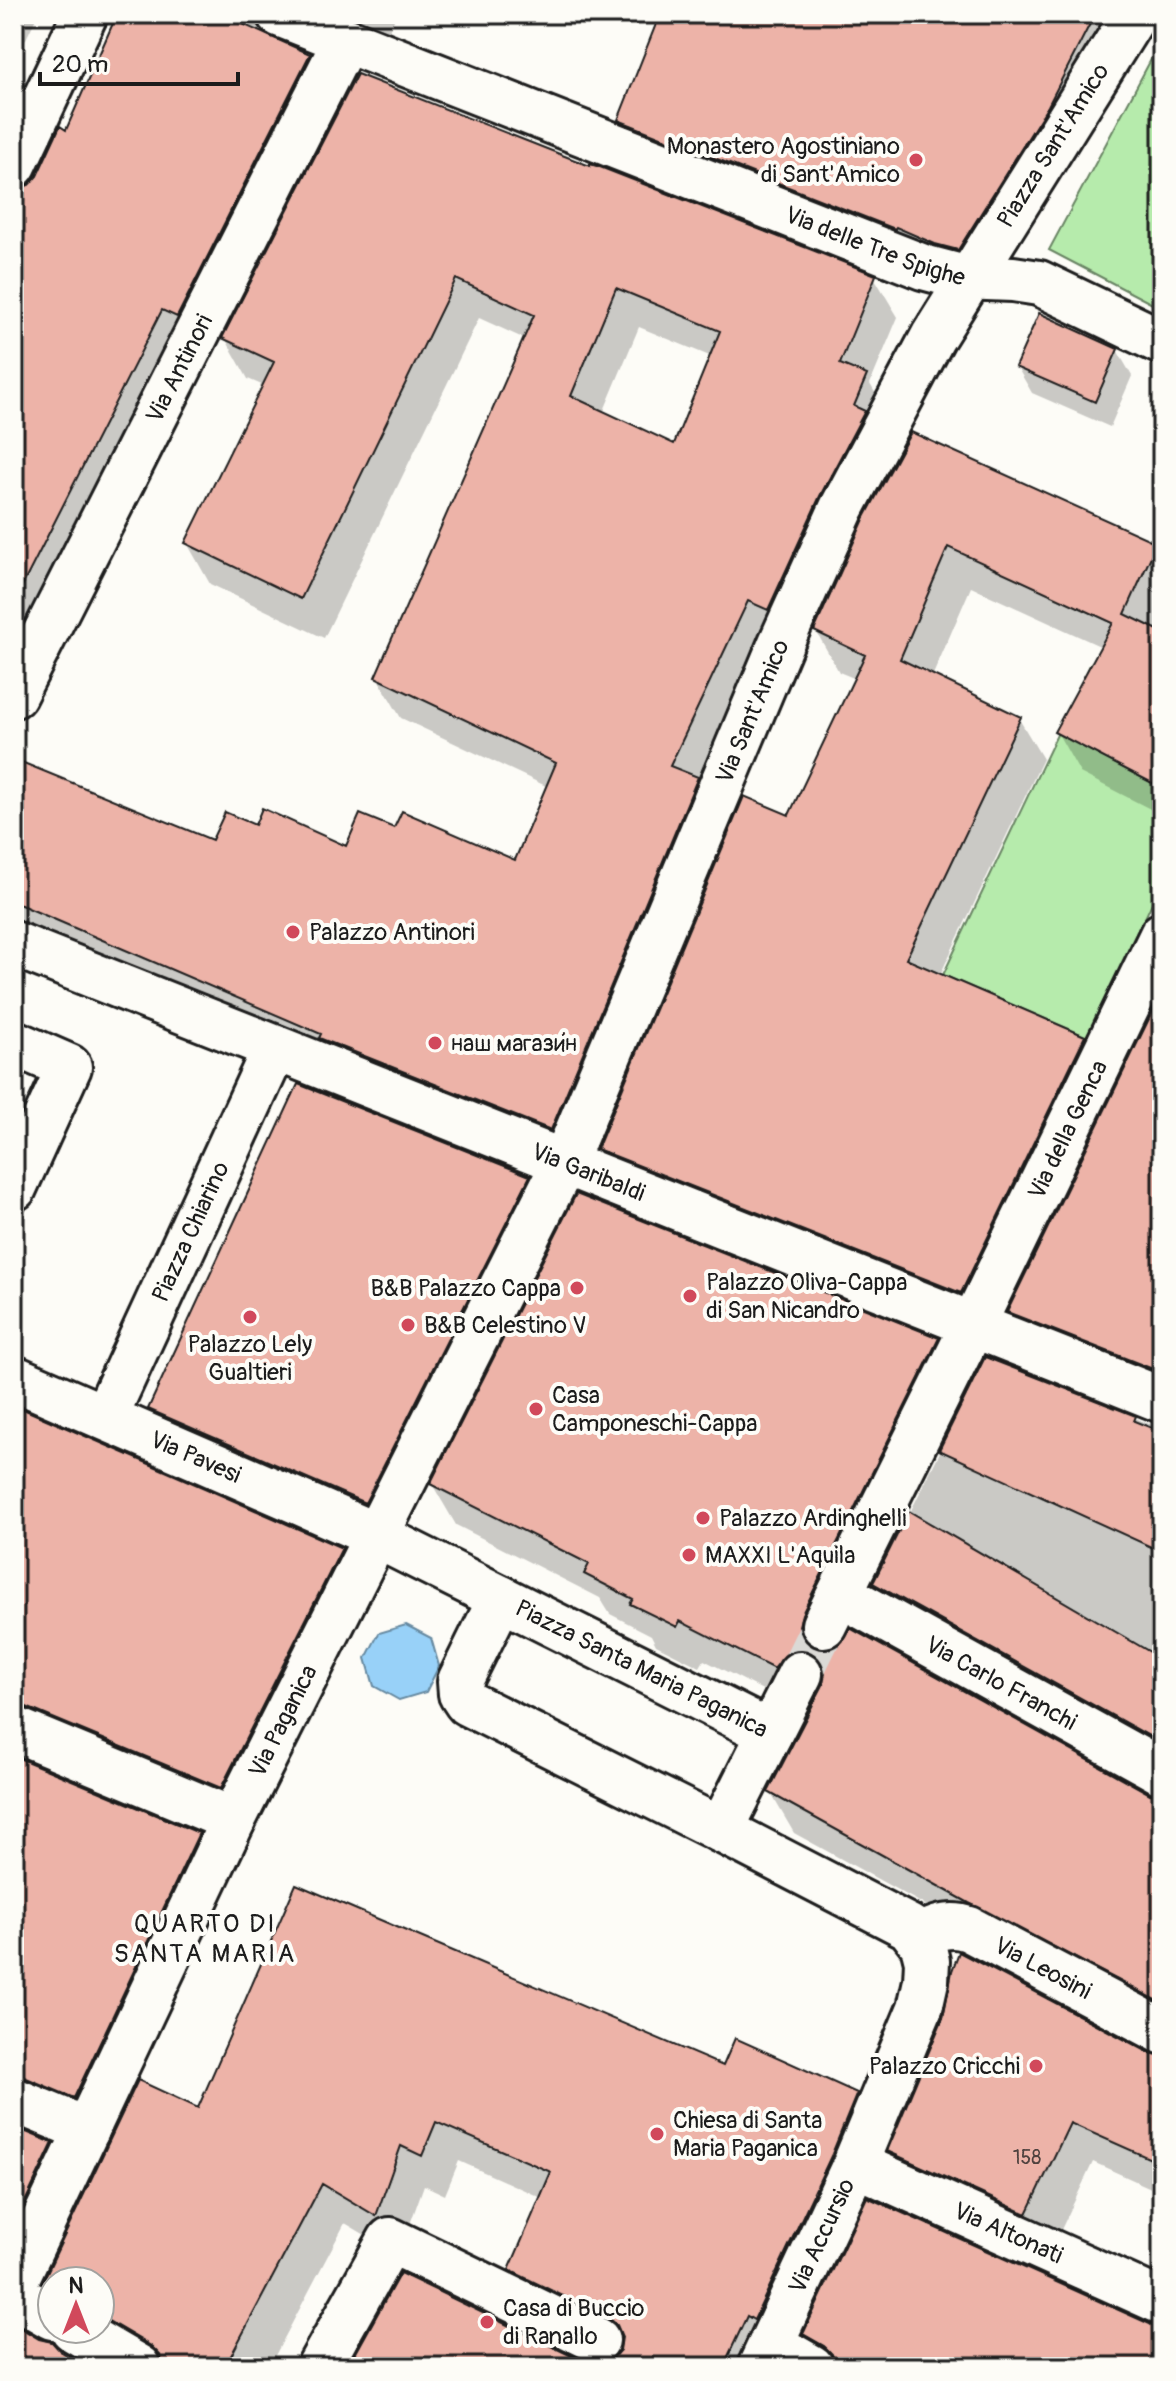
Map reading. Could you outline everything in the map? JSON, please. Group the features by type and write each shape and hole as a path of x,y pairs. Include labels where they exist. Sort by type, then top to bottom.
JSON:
{"street":[{"path":"14,165 85,14"},
{"name":"Via delle Tre Spighe","path":"279,14 923,267 972,277 1039,283 1162,342"},
{"name":"Piazza Sant'Amico","path":"972,277 1135,14"},
{"name":"Via Antinori","path":"14,695 345,41"},
{"name":"Via Sant'Amico","path":"564,1163 775,658 842,508 933,337 972,277"},
{"name":"Via della Genca","path":"832,1610 1162,935"},
{"name":"Via Garibaldi","path":"14,944 1162,1399"},
{"path":"14,1043 69,1067 14,1188"},
{"name":"Piazza Chiarino","path":"105,1417 275,1048"},
{"name":"Via Paganica","path":"14,2284 233,1820 564,1163"},
{"name":"Via Pavesi","path":"14,1378 377,1536"},
{"name":"Piazza Santa Maria Paganica","path":"377,1536 770,1733 721,1830"},
{"name":"Piazza Santa Maria Paganica","path":"501,1598 460,1681 463,1699 471,1706 902,1923 919,1937"},
{"name":"Via Carlo Franchi","path":"832,1610 1162,1772"},
{"path":"770,1733 800,1674"},
{"path":"14,1729 233,1820"},
{"name":"Via Leosini","path":"919,1937 940,1927 969,1929 1162,2031"},
{"name":"Via Accursio","path":"765,2356 855,2164 911,2030 924,1993 927,1961 919,1937"},
{"path":"14,2100 87,2130"},
{"name":"Via Altonati","path":"855,2164 1162,2302"},
{"path":"319,2367 390,2240 597,2340"},
{"path":"14,2295 36,2308"},
{"path":"100,2345 138,2367"},
{"path":"765,2356 811,2367"}],"green space":[{"path":"1162,39 1162,309 1049,250"},
{"path":"1090,665 1097,754 1162,788 1162,881 1090,1038 943,975"}],"water":[{"path":"406,1625 431,1638 439,1666 426,1692 399,1700 374,1686 366,1658 379,1633"}],"building":[{"path":"117,14 220,14 310,54 177,317 162,310 14,602 14,190 29,185 37,176 60,126 66,130"},
{"name":"Monastero Agostiniano di Sant'Amico","path":"660,14 1095,14 1048,106 958,250 895,229 618,120"},
{"path":"357,74 876,275 840,364 867,375 854,406 865,411 820,496 768,610 748,601 670,766 698,777 551,1130 319,1038 321,1034 14,902 14,759 212,840 225,812 255,825 262,808 346,846 360,814 394,828 402,811 515,860 556,763 375,677 534,315 456,279 301,599 185,543 274,362 222,338","holes":["616,288 720,331 674,444 571,396"]},
{"path":"1039,313 1118,349 1095,402 1015,367"},
{"path":"911,432 1157,543 1125,614 1162,632 1162,788 1054,732 1113,623 948,547 900,659 1021,717 906,959 1085,1036 961,1293 597,1149 744,796 789,815 865,655 814,631 864,519"},
{"path":"1162,992 1162,1363 1158,1371 1007,1312"},
{"name":"Palazzo Lely Gualtieri","path":"298,1084 530,1176 365,1503 148,1409"},
{"path":"576,1194 939,1338 802,1614 799,1626 803,1638 812,1647 826,1650 838,1645 850,1628 1150,1794 1162,1797 1162,2003 969,1903 768,1792 823,1685 825,1672 821,1661 812,1652 799,1649 787,1653 774,1669 680,1621 677,1627 630,1604 633,1599 584,1574 589,1564 430,1484"},
{"path":"985,1357 1136,1416 1134,1421 1162,1432 1162,1552 939,1450"},
{"path":"14,1405 342,1548 221,1788 24,1706 14,1705"},
{"path":"909,1511 1162,1659 1162,1743 873,1583"},
{"path":"14,1756 199,1833 74,2098 24,2077 14,2076"},
{"name":"Chiesa di Santa Maria Paganica","path":"296,1884 723,2066 735,2038 857,2093 832,2154 754,2320 747,2316 723,2367 348,2367 400,2273 586,2363 598,2365 610,2361 620,2350 622,2337 617,2325 609,2318 509,2270 551,2172 436,2122 422,2156 401,2146 376,2216 322,2184 225,2367 163,2367 160,2355 151,2346 116,2325 116,2265 51,2265 138,2080 198,2108"},
{"name":"Palazzo Cricchi","path":"959,1952 1150,2053 1162,2056 1162,2164 1070,2123 1027,2214 887,2151 943,2018"},
{"path":"14,2127 53,2143 14,2225"},
{"path":"867,2197 1162,2327 1162,2367 846,2367 834,2361 824,2346 803,2334"},
{"path":"14,2324 36,2337 36,2345 55,2345 88,2367 14,2367"}],"tunnel":[{"path":"800,1674 824,1625"}],"place":[{"name":"Monastero Agostiniano di Sant'Amico","path":"916,160"},
{"name":"Palazzo Antinori","path":"293,932"},
{"name":"наш магази́н","path":"435,1043"},
{"name":"B&B Palazzo Cappa","path":"577,1288"},
{"name":"Palazzo Oliva-Cappa di San Nicandro","path":"690,1296"},
{"name":"Palazzo Lely Gualtieri","path":"250,1317"},
{"name":"B&B Celestino V","path":"408,1325"},
{"name":"Casa Camponeschi-Cappa","path":"536,1409"},
{"name":"Palazzo Ardinghelli","path":"703,1518"},
{"name":"MAXXI L'Aquila","path":"689,1555"},
{"name":"Palazzo Cricchi","path":"1036,2066"},
{"name":"Chiesa di Santa Maria Paganica","path":"657,2134"},
{"name":"Casa di Buccio di Ranallo","path":"487,2322"}],"district":[{"name":"QUARTO DI SANTA MARIA","path":"205,1939"}]}
